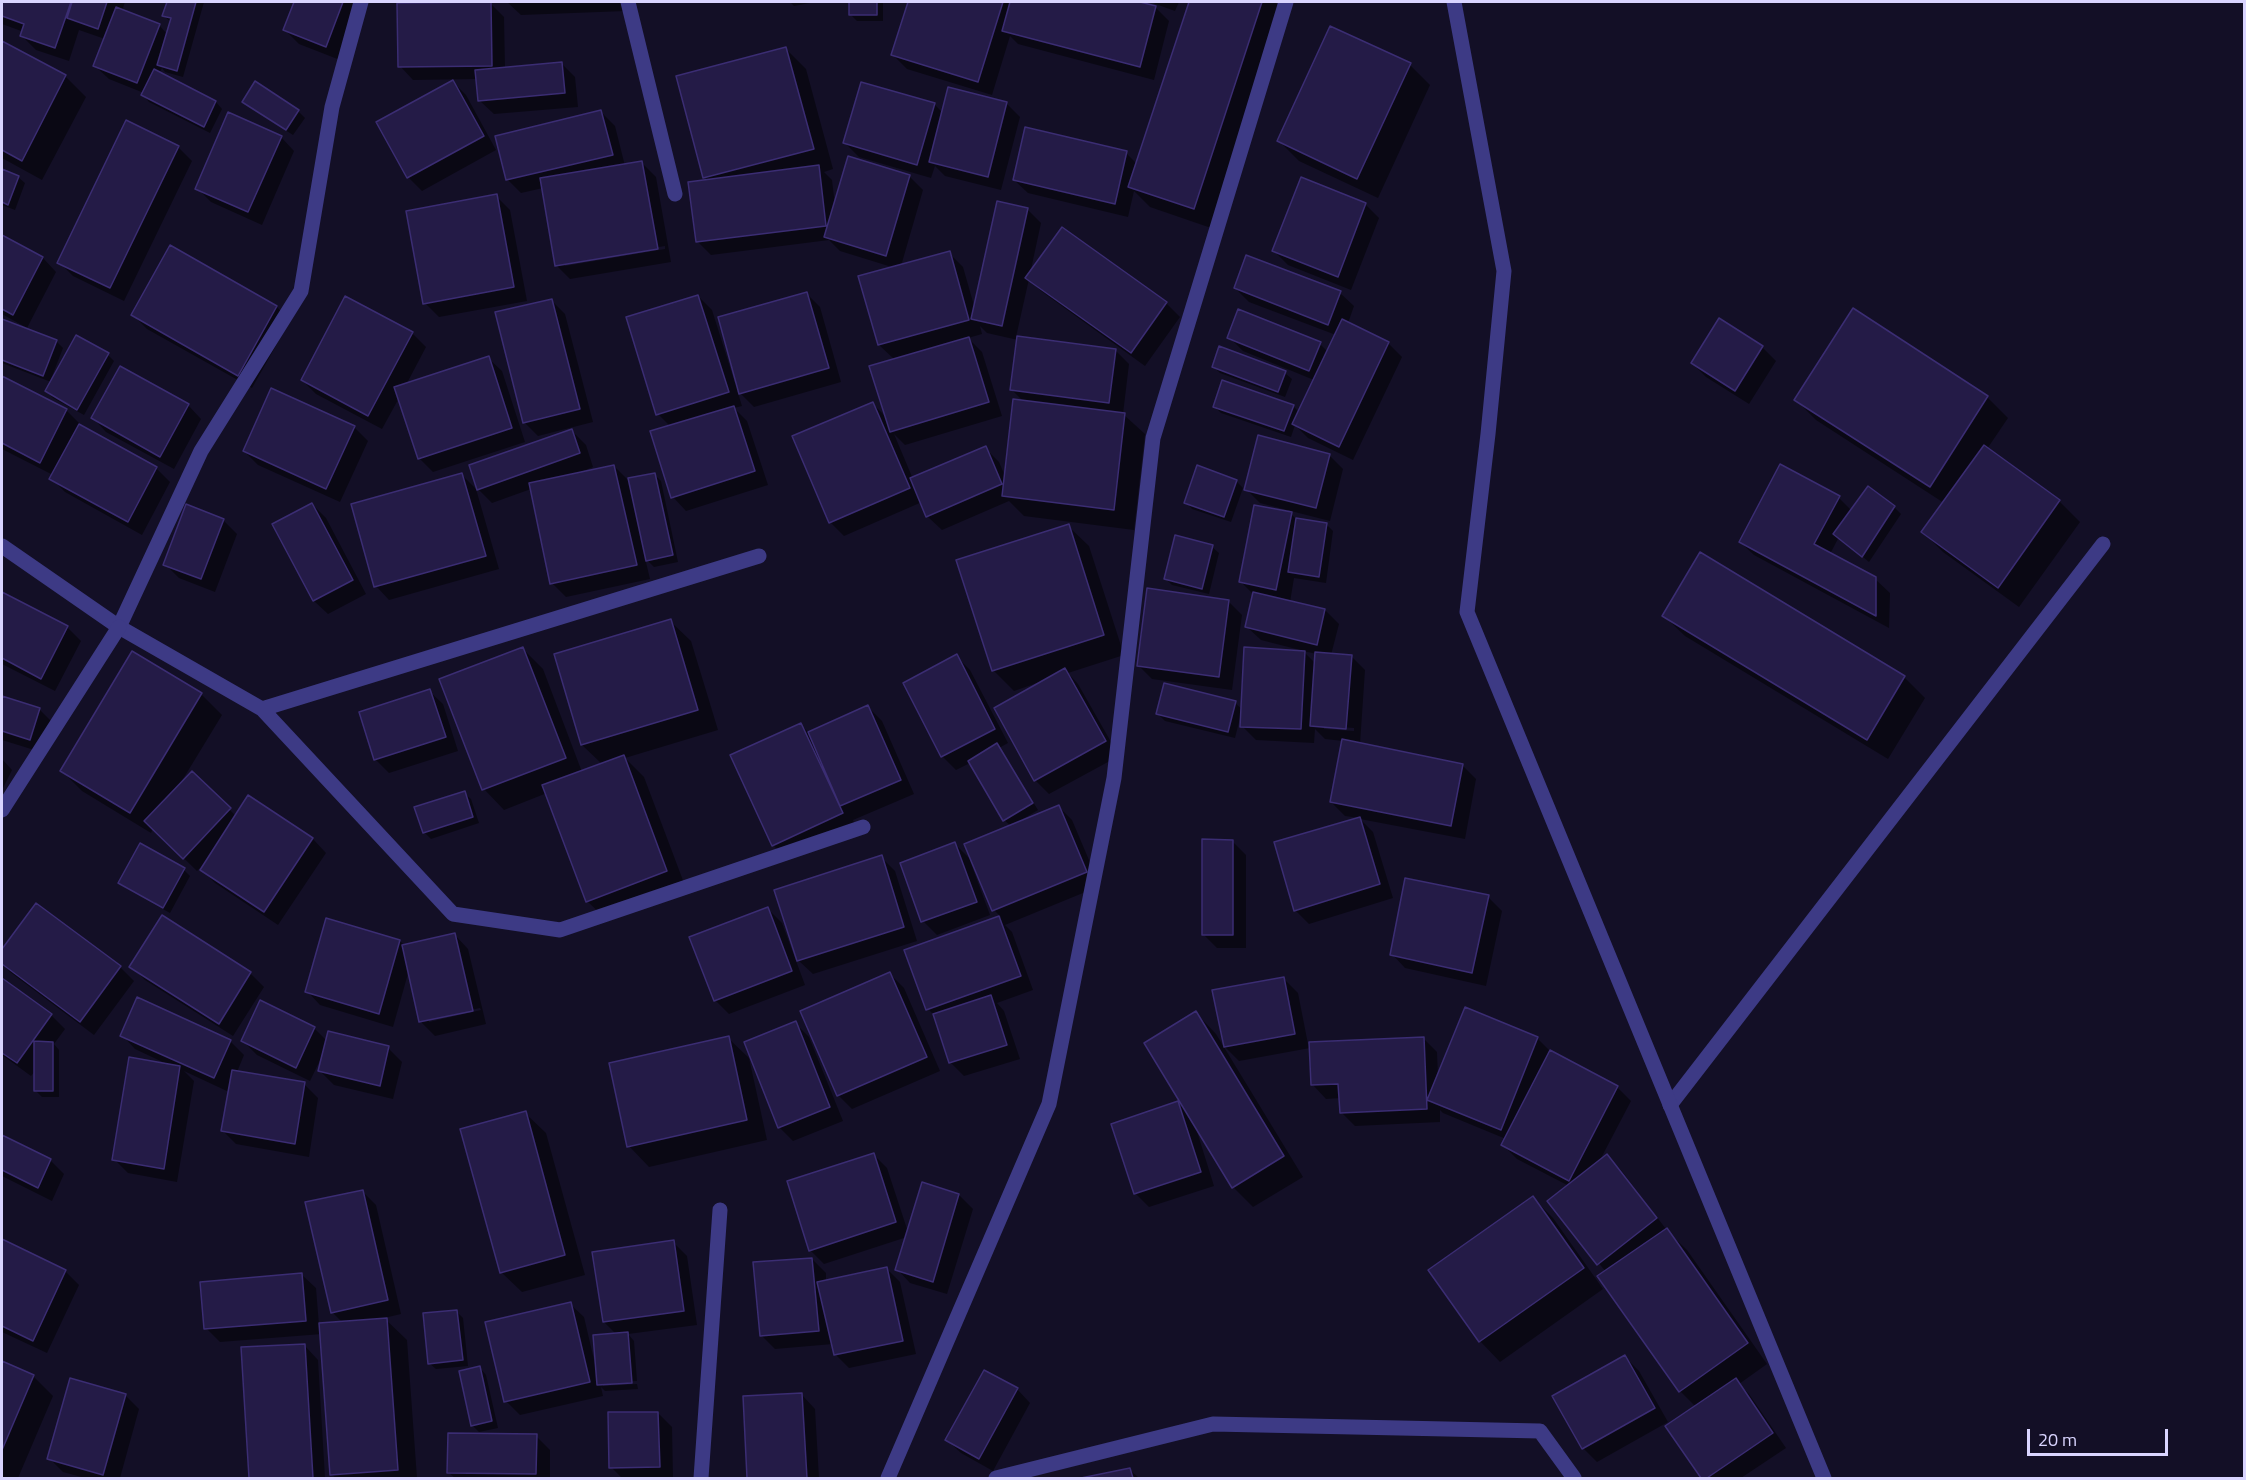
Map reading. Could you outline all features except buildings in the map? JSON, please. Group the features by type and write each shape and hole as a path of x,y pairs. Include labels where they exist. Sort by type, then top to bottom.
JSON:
{"street":[{"path":"2,810 119,627 201,451 301,291 332,107 361,2"},
{"path":"628,2 675,194"},
{"path":"888,1479 1049,1104 1114,778 1153,438 1286,2"},
{"path":"1455,2 1504,271 1467,612 1824,1479"},
{"path":"1670,1105 2103,544"},
{"path":"2,546 119,627 262,709 453,914 560,930 863,827"},
{"path":"262,709 759,556"},
{"path":"700,1479 720,1210"},
{"path":"996,1479 1213,1424 1540,1431 1574,1479"}]}
